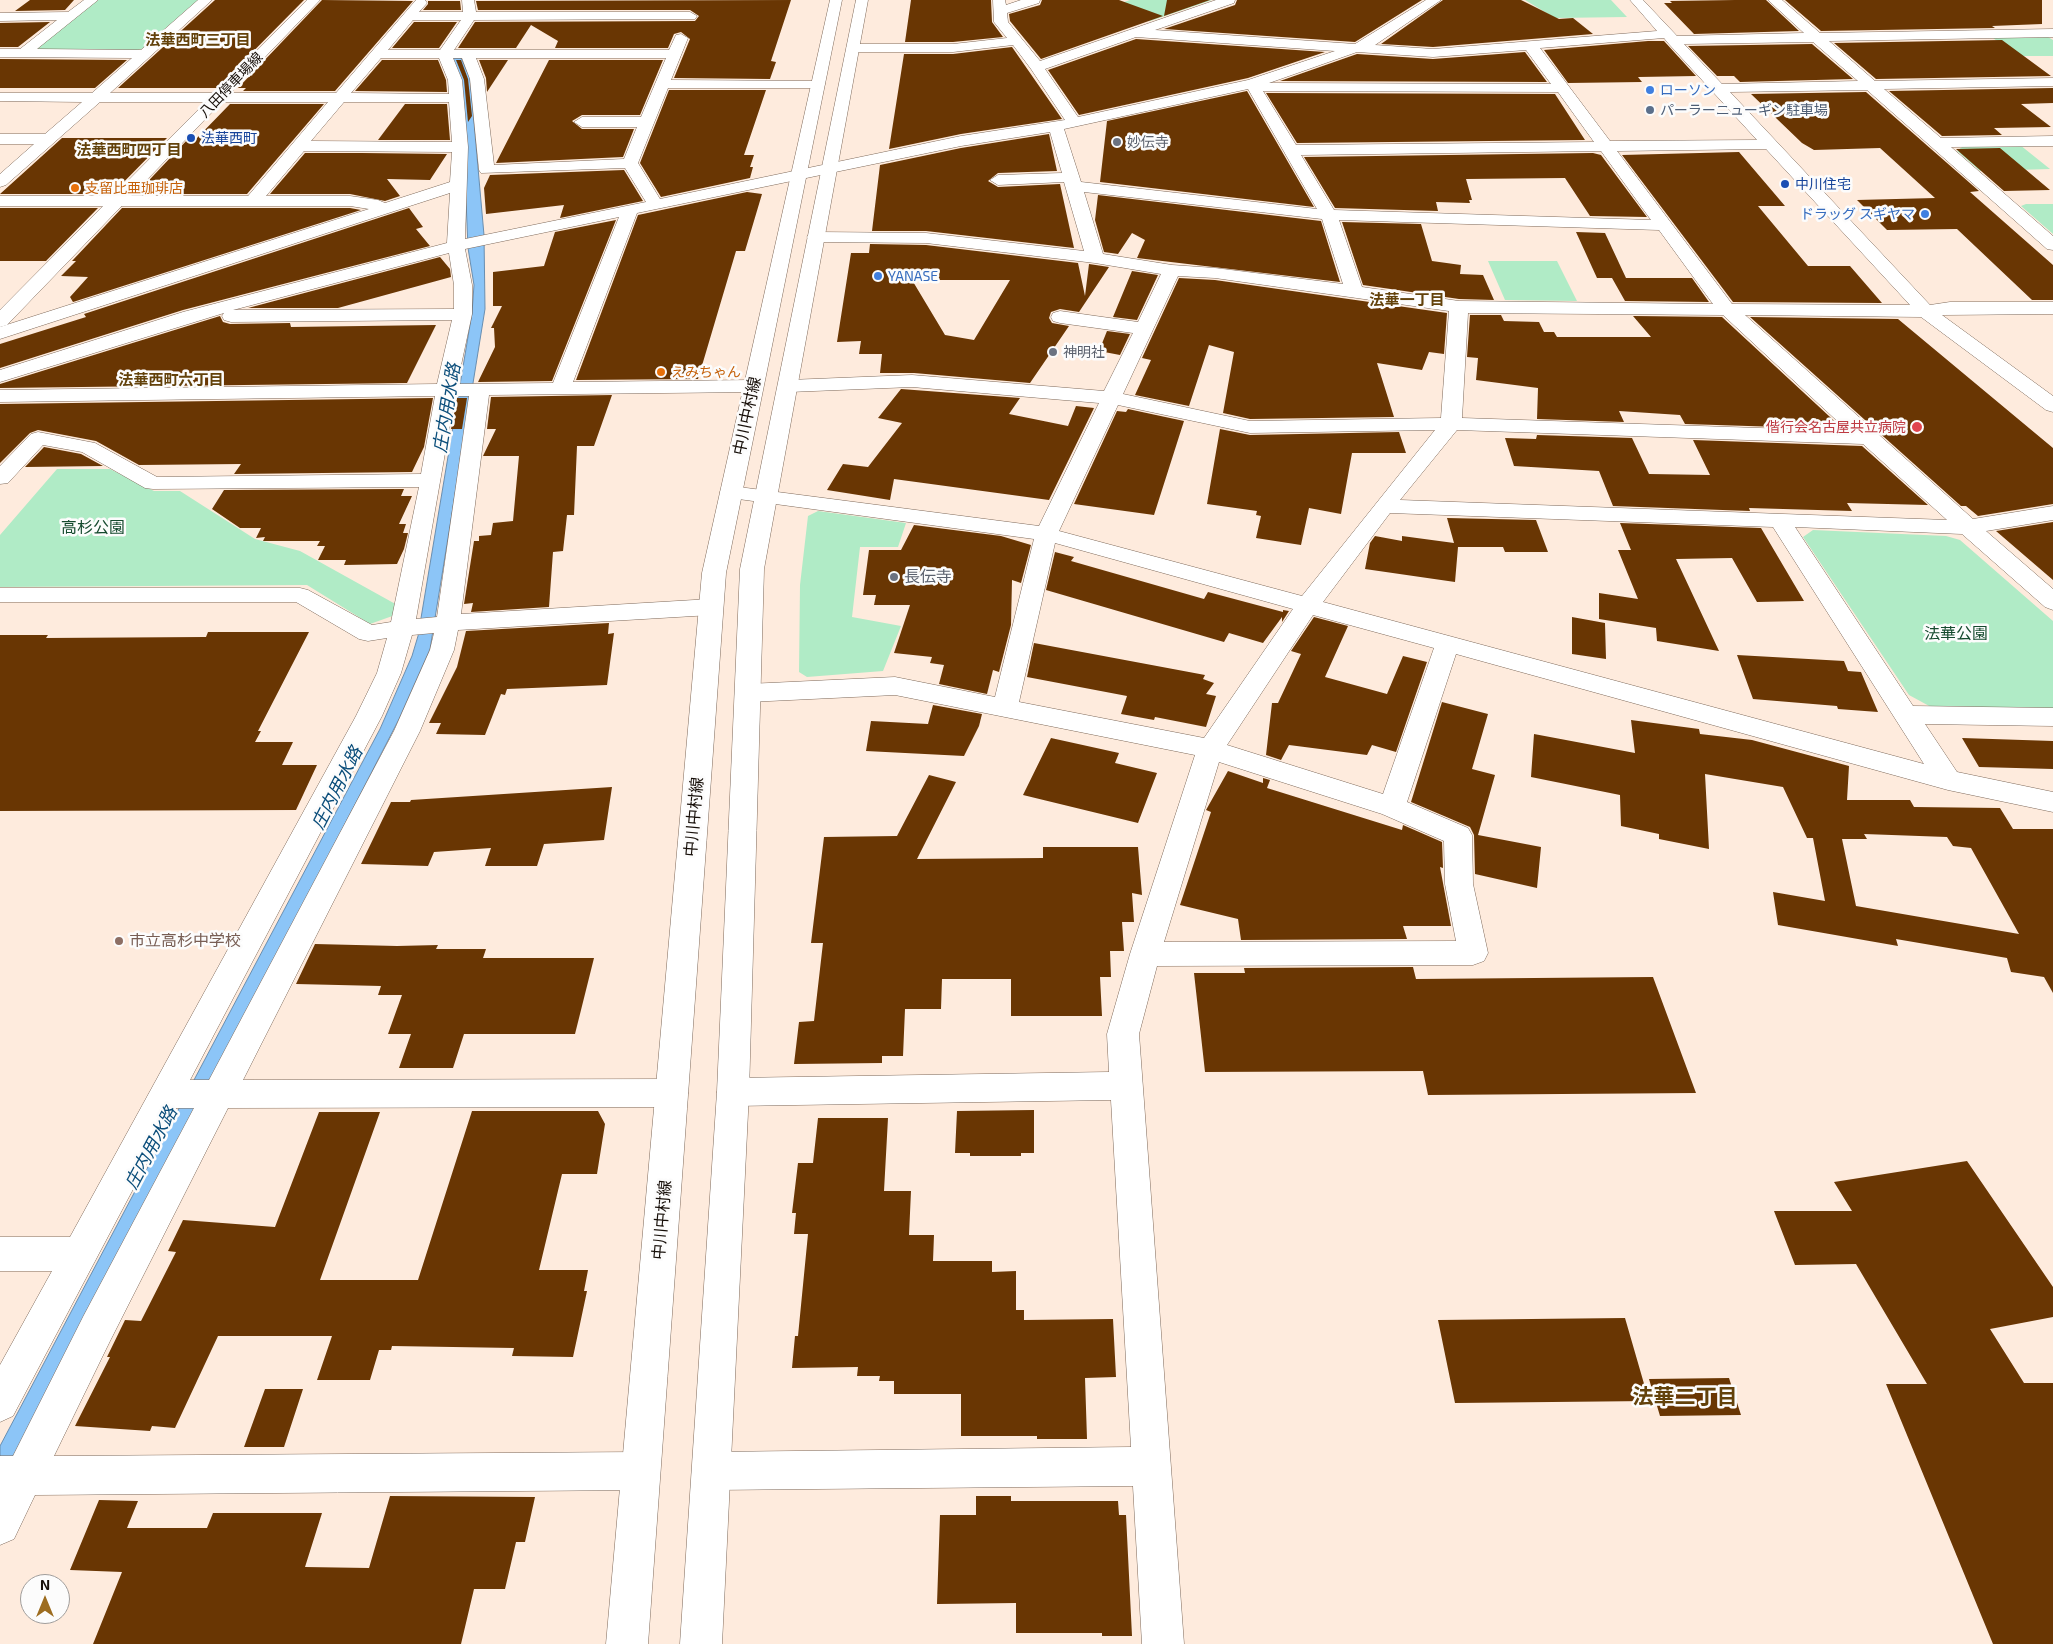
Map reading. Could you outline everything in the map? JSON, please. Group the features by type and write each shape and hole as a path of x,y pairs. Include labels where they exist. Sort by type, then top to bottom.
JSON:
{"street":[{"path":"23,53 92,0"},
{"path":"0,182 206,0"},
{"name":"八田停車場線","path":"0,321 314,0"},
{"path":"252,202 422,0"},
{"path":"630,163 696,0"},
{"name":"中川中村線","path":"627,1644 714,573 752,386 836,0"},
{"path":"701,1644 733,1092 752,569 862,0"},
{"path":"1034,0 999,5 1001,22 1037,67 1073,121"},
{"path":"1037,67 1229,0"},
{"path":"0,376 190,316 460,245 828,170 960,140 1056,126 1252,84 1367,44 1435,0"},
{"path":"1636,0 1925,311 2053,406"},
{"path":"1774,0 1868,85 2053,245"},
{"path":"408,16 469,8 690,16"},
{"path":"0,1403 79,1254 172,1094 369,716 389,673 426,626 464,389 463,285 459,185 460,147 455,54 469,8"},
{"path":"0,16 71,16"},
{"path":"1136,33 1433,53 1670,37 1815,37 2053,33"},
{"path":"853,48 952,48 1016,41"},
{"path":"1530,45 1726,308 1868,438 2053,602"},
{"path":"0,54 145,54"},
{"path":"376,54 674,54"},
{"path":"455,54 477,79 487,170 630,163"},
{"path":"1718,88 2053,82"},
{"path":"662,84 818,84"},
{"path":"1252,84 1272,88 1562,88"},
{"path":"1252,84 1329,214 1354,291"},
{"path":"0,97 456,98"},
{"path":"582,122 646,122"},
{"path":"1056,126 1095,258"},
{"path":"0,138 49,139"},
{"path":"1936,143 2053,141"},
{"path":"1291,150 1770,144"},
{"path":"298,146 460,147"},
{"path":"630,163 656,205"},
{"path":"998,180 1073,182 1329,214 1665,226"},
{"path":"0,333 459,185"},
{"path":"0,201 350,201 390,206"},
{"path":"561,388 630,210"},
{"path":"816,237 926,238 1095,258 1172,270 1215,273 1459,307 1925,311 1950,308 2053,308"},
{"path":"1005,708 1046,534 1172,270"},
{"path":"1163,1644 1123,1034 1145,954 1210,749 1308,605 1384,506 1451,424 1459,307"},
{"path":"190,316 463,314"},
{"path":"1060,317 1144,330"},
{"path":"788,386 912,381 1112,398 1250,427 1451,424 1868,438"},
{"path":"0,396 752,386"},
{"path":"0,1525 12,1476 97,1328 216,1094 407,731 442,650 426,626 431,480 464,389"},
{"path":"0,478 38,438 88,447 153,483 431,480"},
{"path":"731,492 1046,534 1948,780 2053,802"},
{"path":"1384,506 1967,527 2053,513"},
{"path":"1780,521 1948,780"},
{"path":"0,594 300,595 368,633 426,626 711,607"},
{"path":"1392,808 1447,644"},
{"path":"748,693 895,686 1210,749 1392,808 1458,835 1459,884 1473,953 1145,954"},
{"path":"1906,715 2053,717"},
{"path":"733,1092 1126,1086"},
{"path":"172,1094 672,1093"},
{"path":"0,1254 79,1254"},
{"path":"711,1471 1151,1466"},
{"path":"12,1476 640,1471"}],"green space":[{"path":"98,0 198,0 142,49 132,51 34,49"},
{"path":"1130,0 1212,0 1150,21 1112,6"},
{"path":"1525,0 1611,0 1627,17 1555,18"},
{"path":"2048,37 2053,40 2053,56 2018,56 1993,38"},
{"path":"2020,145 2050,169 1980,171 1957,151 1962,147"},
{"path":"2026,204 2053,204 2053,234 2021,206"},
{"path":"1488,261 1557,261 1577,301 1505,300"},
{"name":"高杉公園","path":"57,469 110,469 154,491 180,491 255,539 300,551 399,606 398,614 370,624 307,585 0,587 0,535"},
{"path":"818,511 906,523 898,547 860,547 852,617 901,626 883,671 807,677 799,672 800,585 808,516"},
{"name":"法華公園","path":"1813,530 1946,536 1960,540 2053,621 2053,709 1931,707 1909,695 1803,537"}],"water":[{"path":"450,58 461,58 470,78 484,235 485,309 430,649 398,721 24,1446 0,1485 0,1446 380,729 412,656 418,636 472,313 474,285 468,248 461,80"}],"building":[{"path":"30,0 74,0 65,10 15,11"},
{"path":"215,0 304,0 217,88 118,88"},
{"path":"322,0 413,1 335,91 243,91 246,88 238,88"},
{"path":"791,0 771,61 776,62 770,79 674,78 690,39 681,32 674,34 668,48 555,48 558,41 531,25 516,48 458,48 475,22 695,21 699,16 690,10 478,10 476,1"},
{"path":"911,0 991,0 992,22 1003,37 953,42 905,42"},
{"path":"1042,0 1119,0 1163,16 1041,59 1010,21 1009,14 1040,5"},
{"path":"1167,0 1210,0 1164,16"},
{"path":"1237,0 1422,0 1355,42 1164,29 1235,5"},
{"path":"1443,0 1521,0 1559,19 1573,18 1593,34 1433,47 1381,44"},
{"path":"1766,0 1799,31 1694,34 1664,3 1672,3 1670,1"},
{"path":"1785,0 2042,0 2042,24 1992,26 1995,28 1821,31"},
{"path":"428,1 460,1 461,10 423,10"},
{"path":"50,22 18,47 0,47 0,23"},
{"path":"414,22 457,22 439,48 392,48"},
{"path":"1136,39 1325,52 1248,78 1079,115 1048,70"},
{"path":"2002,40 2051,76 1876,79 1834,43"},
{"path":"1664,41 1696,76 1638,77 1642,82 1568,83 1544,50"},
{"path":"1812,44 1853,79 1740,82 1734,76 1717,76 1688,46"},
{"path":"1012,47 1062,119 961,134 889,149 904,54 953,54"},
{"path":"1525,52 1547,82 1280,81 1357,54 1433,59"},
{"path":"0,59 127,60 95,88 0,88"},
{"path":"382,60 438,60 446,80 447,92 355,91"},
{"path":"456,60 461,60 468,79 472,116 468,122 464,80"},
{"path":"479,60 508,60 487,92 486,78"},
{"path":"549,60 663,60 640,115 582,115 572,121 582,129 634,129 623,157 496,163"},
{"path":"2053,88 2053,103 2021,104 2051,127 1994,128 2002,135 1942,136 1889,91"},
{"path":"669,90 766,90 744,155 754,155 750,167 753,167 750,178 661,197 640,163"},
{"path":"1247,91 1314,207 1100,182 1107,121"},
{"path":"1866,92 1979,191 1970,192 2053,265 2053,300 2032,300 1957,229 1887,230 1857,200 1935,198 1880,148 1814,150 1802,143 1751,94"},
{"path":"1266,93 1555,94 1585,140 1297,143"},
{"path":"230,104 324,104 247,194 136,194 189,138 197,138"},
{"path":"405,104 447,104 450,140 378,140"},
{"path":"1049,134 1057,171 998,173 988,181 998,187 1060,184 1074,248 926,231 872,231 880,165 961,148"},
{"path":"62,138 167,138 112,194 0,194"},
{"path":"2000,148 2050,190 2004,191 1956,149"},
{"path":"1739,152 1785,206 1758,206 1808,266 1850,266 1882,303 1733,302 1622,155"},
{"path":"305,153 447,154 430,180 387,179 400,196 385,201 350,194 270,194"},
{"path":"1593,153 1601,155 1647,217 1590,216 1565,178 1466,179 1472,200 1469,200 1470,203 1436,202 1438,211 1335,208 1304,157"},
{"path":"624,170 643,201 560,218 564,205 486,214 484,188 490,175"},
{"path":"747,192 762,194 745,251 736,251 698,379 576,380 638,215"},
{"path":"1098,195 1321,221 1340,282 1137,258 1145,240 1132,233 1118,254 1104,252 1095,220"},
{"path":"0,208 98,208 46,261 0,261"},
{"path":"122,208 350,208 361,210 73,302 70,297 88,277 61,276 76,261 72,261"},
{"path":"409,208 423,227 416,229 430,246 183,310 0,368 0,344 86,317 84,314"},
{"path":"616,220 552,381 478,382 495,347 494,328 491,328 502,306 493,306 493,272 544,266 555,232"},
{"path":"1342,222 1421,224 1432,261 1461,265 1460,274 1483,275 1494,300 1459,299 1363,285"},
{"path":"1576,232 1605,233 1626,278 1692,278 1709,302 1625,301 1612,278 1597,278"},
{"path":"870,244 926,245 1078,263 1085,296 1089,264 1109,267 1079,312 1060,309 1051,312 1049,318 1052,323 1069,326 1030,383 914,373 880,373 882,354 859,354 861,341 837,342 851,253 869,253","holes":["912,280 1010,280 974,340 945,335"]},
{"path":"440,257 450,269 451,277 338,308 248,308"},
{"path":"1132,271 1158,275 1137,320 1113,317"},
{"path":"1179,278 1215,280 1447,313 1444,354 1429,352 1422,370 1377,363 1394,417 1250,419 1223,413 1234,352 1209,345 1189,406 1135,395 1151,360 1142,358"},
{"path":"1470,315 1501,315 1504,321 1539,322 1544,332 1554,332 1557,337 1651,337 1633,316 1722,317 1843,429 1685,424 1680,415 1619,411 1624,422 1537,419 1538,388 1476,380 1478,358 1467,357"},
{"path":"220,316 223,322 230,324 290,323 291,327 436,325 407,383 0,388 0,384"},
{"path":"1750,317 1898,319 2053,448 2053,504 1978,516 1966,506 1961,506"},
{"path":"1107,331 1130,334 1120,355 1099,351"},
{"path":"901,389 1020,398 1009,414 1068,426 1076,406 1094,408 1049,500 894,479 890,500 827,490 843,464 868,467 902,423 878,418"},
{"path":"612,395 594,446 577,446 574,515 567,515 563,551 553,552 549,607 471,612 473,603 464,604 474,541 479,541 479,536 491,535 493,523 513,521 519,456 483,456 496,429 487,429 491,397"},
{"path":"433,398 424,447 412,472 234,474 241,464 139,465 96,441 38,430 30,433 0,463 0,404"},
{"path":"457,398 467,398 462,429 451,429"},
{"path":"1128,409 1184,421 1154,515 1074,504 1117,411 1126,412"},
{"path":"1220,429 1250,435 1399,432 1406,453 1352,453 1341,514 1309,508 1301,545 1256,538 1261,516 1256,515 1257,511 1207,504"},
{"path":"1537,435 1632,438 1649,474 1710,475 1693,440 1862,446 1928,505 1847,503 1852,511 1749,508 1750,511 1613,506 1599,471 1514,466 1505,438 1536,439"},
{"path":"44,447 81,454 103,466 25,467"},
{"path":"404,489 401,496 412,496 399,524 406,524 403,533 408,533 404,549 397,564 344,565 346,560 318,560 325,546 317,546 320,541 263,541 265,537 256,538 261,528 240,528 212,509 224,490"},
{"path":"1447,518 1536,520 1548,552 1505,552 1503,547 1458,547 1455,582 1365,569 1370,543 1375,536 1402,541 1402,536 1454,543"},
{"path":"2053,522 2053,580 1996,531"},
{"path":"1620,523 1761,528 1804,601 1757,602 1732,558 1676,559 1719,651 1657,641 1656,628 1599,619 1599,593 1638,599 1618,550 1631,550"},
{"path":"914,525 1001,536 1031,545 1021,583 1012,580 1011,625 999,672 993,670 987,694 939,684 944,665 930,663 932,657 894,653 910,605 874,605 876,595 863,595 869,550 901,550"},
{"path":"1055,552 1074,557 1071,561 1204,599 1208,592 1283,612 1283,610 1289,611 1282,622 1282,617 1263,643 1229,633 1224,642 1046,590"},
{"path":"1314,617 1348,626 1325,677 1387,694 1403,656 1427,662 1396,752 1372,745 1367,755 1289,745 1281,760 1266,755 1272,703 1278,703 1301,654 1291,651"},
{"path":"1572,617 1605,623 1606,659 1572,654"},
{"path":"609,623 608,634 614,633 607,685 507,689 505,695 501,694 485,735 436,734 441,723 429,723 457,667 466,631"},
{"path":"208,632 309,632 258,731 261,731 255,742 293,742 282,765 317,765 296,810 0,811 0,635 48,635 46,638 206,637"},
{"path":"1034,643 1205,675 1203,679 1214,683 1206,694 1216,696 1206,727 1155,717 1154,720 1121,714 1127,696 1027,677"},
{"path":"1737,655 1844,661 1848,671 1861,672 1878,712 1838,709 1837,706 1753,699"},
{"path":"1442,702 1488,714 1472,769 1495,775 1478,835 1541,847 1537,888 1475,874 1474,835 1470,827 1411,802"},
{"path":"933,705 982,714 979,726 964,756 866,751 871,721 928,724"},
{"path":"1631,720 1699,729 1700,734 1752,740 1849,766 1847,800 1910,800 1914,807 2000,808 2013,829 2053,829 2053,993 2044,977 2011,972 2007,958 1896,939 1898,946 1778,925 1773,892 1825,901 1813,838 1807,838 1783,787 1705,774 1709,849 1659,839 1659,834 1621,826 1620,795 1531,777 1534,734 1635,753","holes":["1864,834 1947,837 1953,846 1971,848 2019,934 1856,906 1842,839 1867,839"]},
{"path":"1051,738 1119,753 1115,763 1157,773 1138,823 1023,795"},
{"path":"1962,738 2053,741 2053,769 1979,767"},
{"path":"1228,771 1263,783 1263,778 1270,780 1267,788 1402,830 1403,825 1442,842 1443,868 1440,867 1451,926 1403,926 1407,939 1241,940 1238,919 1180,905 1211,812 1206,810"},
{"path":"929,775 956,782 917,859 1043,858 1043,847 1138,847 1142,895 1132,893 1134,922 1122,922 1124,951 1110,951 1111,977 1100,977 1102,1016 1011,1016 1011,979 942,979 941,1009 905,1009 903,1056 882,1056 882,1063 794,1064 799,1022 814,1021 823,943 811,943 824,837 897,836"},
{"path":"612,787 604,840 544,844 537,866 485,866 491,848 434,852 428,866 361,864 391,802"},
{"path":"315,944 438,945 436,949 486,949 483,958 594,958 575,1034 464,1034 453,1068 399,1068 411,1034 388,1034 402,995 378,995 381,986 296,984"},
{"path":"1413,967 1416,979 1653,977 1696,1093 1428,1095 1423,1071 1205,1072 1194,973 1245,973 1244,968"},
{"path":"1034,1110 1034,1153 1021,1153 1021,1156 970,1156 970,1153 955,1153 957,1111"},
{"path":"472,1111 598,1111 605,1124 597,1174 562,1174 539,1270 588,1270 584,1291 587,1291 573,1357 512,1356 514,1348 392,1346 391,1350 379,1350 370,1380 317,1380 332,1336 218,1336 175,1428 152,1426 150,1431 75,1426 110,1357 107,1357 125,1320 141,1321 176,1252 168,1251 183,1220 275,1227 319,1112 380,1112 320,1280 418,1280"},
{"path":"818,1118 888,1118 884,1191 911,1191 909,1235 934,1235 933,1261 992,1261 992,1272 1016,1271 1016,1310 1024,1310 1024,1320 1113,1319 1116,1377 1085,1378 1087,1439 1037,1439 1037,1436 961,1436 961,1394 894,1394 894,1381 879,1381 880,1376 857,1376 858,1367 792,1368 795,1336 798,1336 808,1234 794,1234 796,1213 792,1213 798,1163 813,1163"},
{"path":"1967,1161 2053,1287 2053,1317 1990,1329 2024,1383 2053,1383 2053,1644 1993,1644 1886,1384 1927,1384 1856,1264 1795,1265 1774,1211 1852,1211 1834,1182"},
{"path":"1625,1318 1649,1401 1455,1403 1438,1320"},
{"path":"1729,1378 1741,1415 1660,1416 1649,1379"},
{"path":"265,1389 303,1389 284,1447 244,1447"},
{"path":"390,1496 535,1497 525,1542 516,1542 505,1589 474,1589 461,1644 93,1644 122,1572 70,1570 99,1500 138,1501 127,1528 207,1528 213,1513 322,1513 305,1567 369,1568"},
{"path":"976,1496 1011,1496 1011,1501 1118,1501 1119,1515 1126,1515 1132,1636 1102,1636 1102,1633 1016,1633 1016,1603 937,1604 940,1515 976,1515"}],"place":[{"name":"ローソン","path":"1650,90"},
{"name":"パーラーニューギン駐車場","path":"1650,110"},
{"name":"法華西町","path":"191,138"},
{"name":"妙伝寺","path":"1117,142"},
{"name":"中川住宅","path":"1785,184"},
{"name":"支留比亜珈琲店","path":"75,188"},
{"name":"ドラッグ スギヤマ","path":"1925,214"},
{"name":"YANASE","path":"878,276"},
{"name":"神明社","path":"1053,352"},
{"name":"えみちゃん","path":"661,372"},
{"name":"偕行会名古屋共立病院","path":"1917,427"},
{"name":"長伝寺","path":"894,577"},
{"name":"市立高杉中学校","path":"119,941"}],"district":[{"name":"法華西町三丁目","path":"198,40"},
{"name":"法華西町四丁目","path":"129,150"},
{"name":"法華一丁目","path":"1407,300"},
{"name":"法華西町六丁目","path":"171,380"},
{"name":"法華二丁目","path":"1685,1397"}],"water label":[{"name":"庄内用水路","path":"447,408"},
{"name":"庄内用水路","path":"337,788"},
{"name":"庄内用水路","path":"151,1148"}]}
